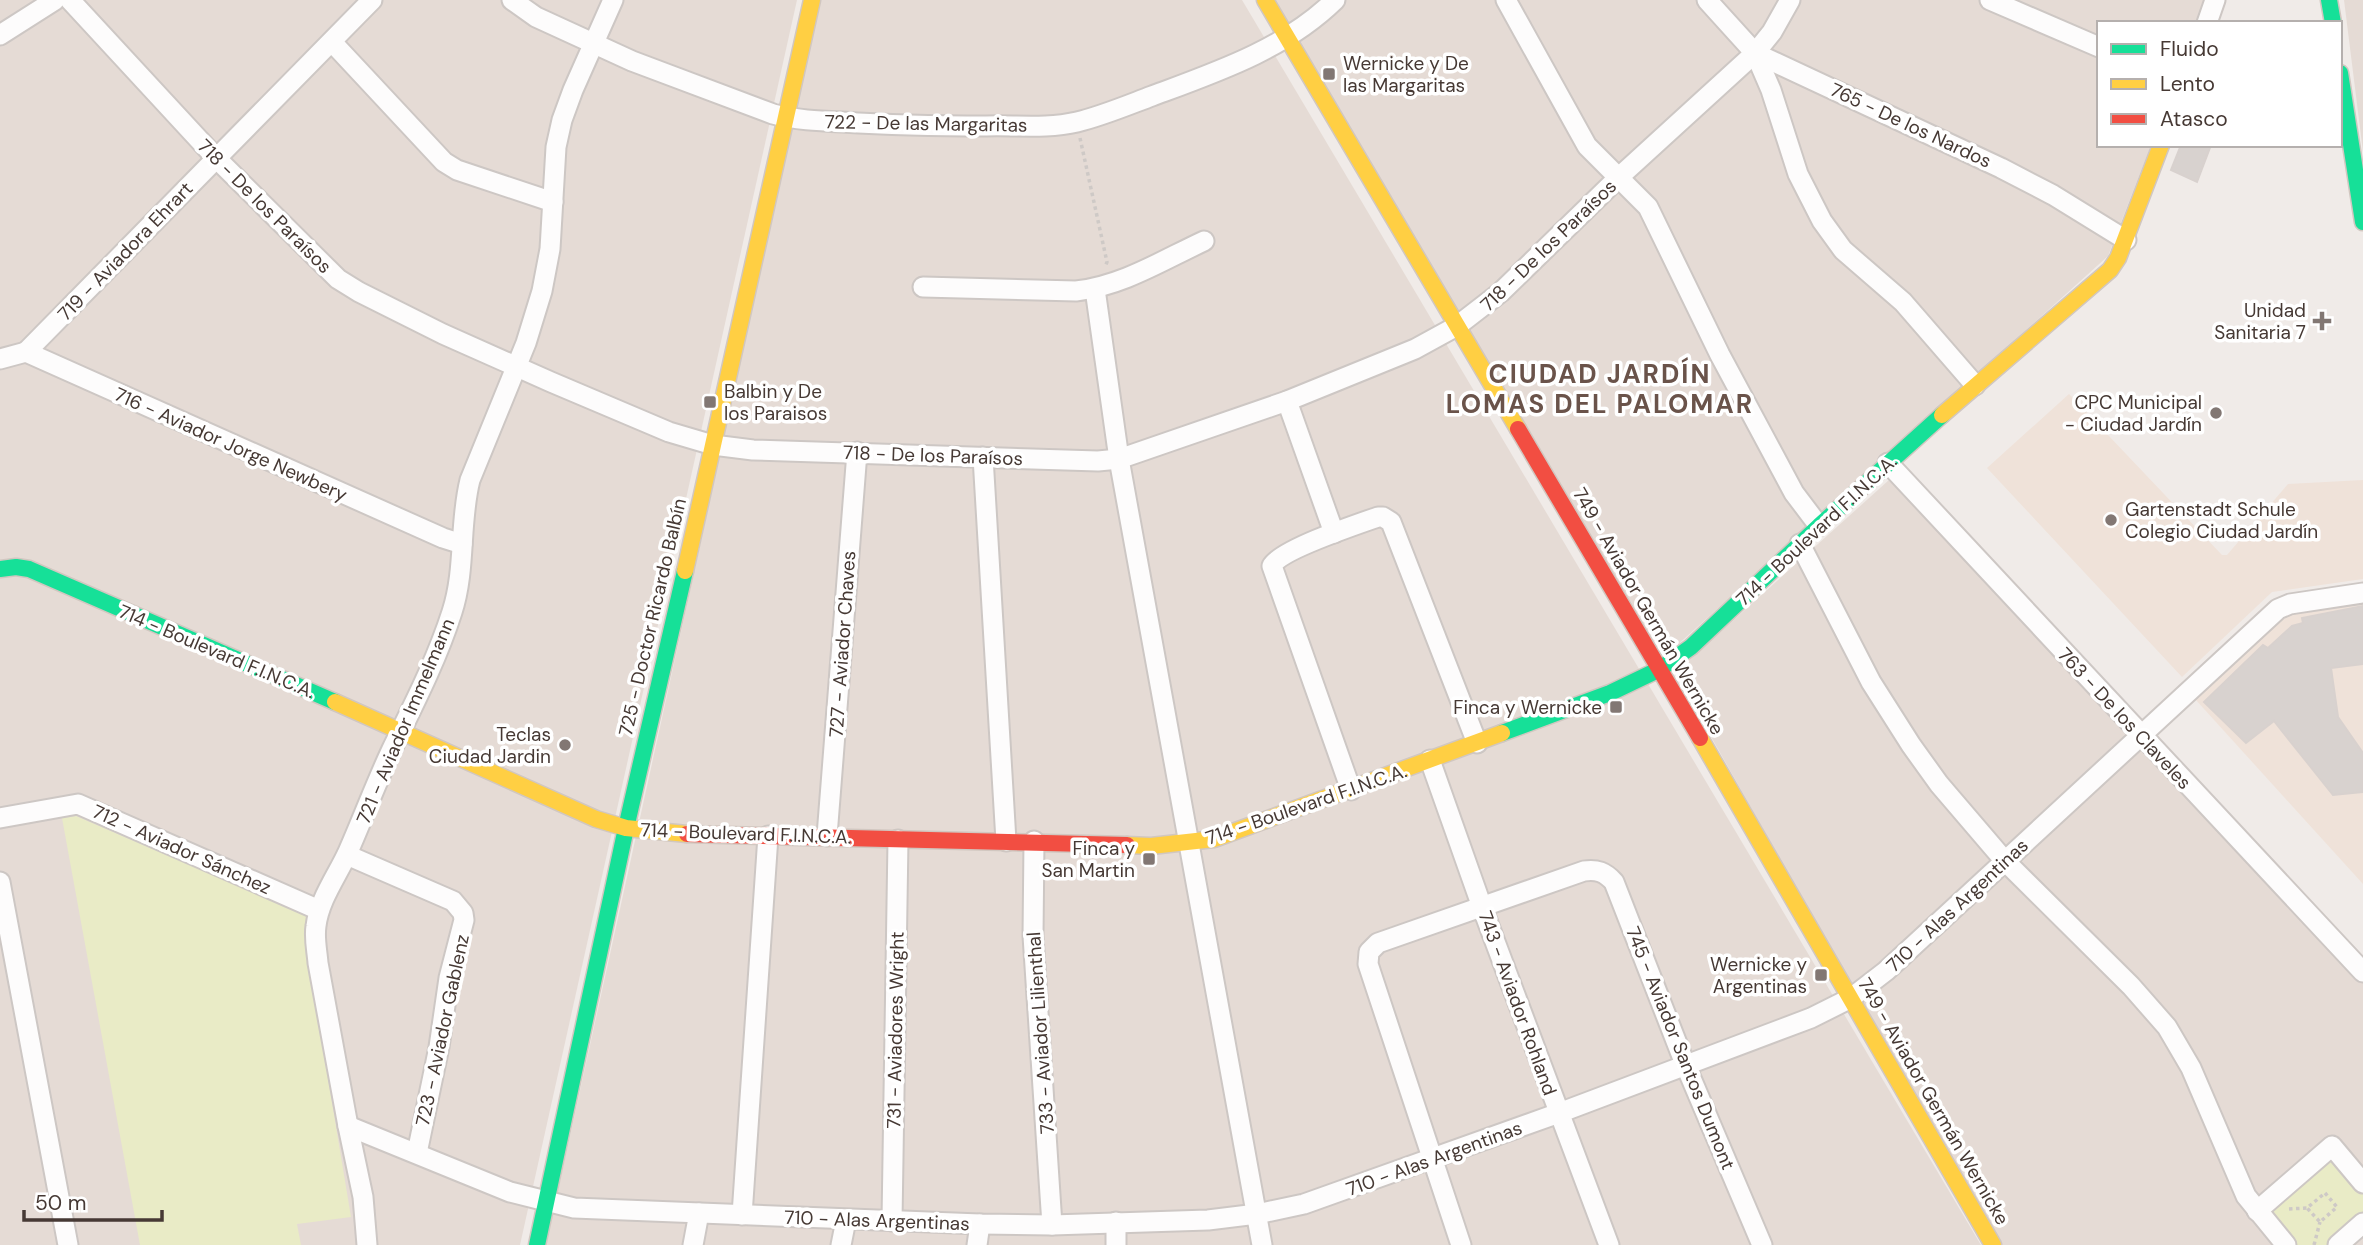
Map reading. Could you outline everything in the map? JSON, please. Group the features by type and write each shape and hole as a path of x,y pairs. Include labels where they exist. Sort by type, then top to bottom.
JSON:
{"street":[{"path":"0,35 55,0"},
{"name":"718 - De los Paraísos","path":"71,0 216,158 338,279 443,334 668,432 713,445 753,450 1119,460 1287,401 1415,349 1457,326 1501,292 1618,178 1755,53 1772,32 1790,0"},
{"name":"719 - Aviadora Ehrart","path":"26,352 372,0"},
{"name":"722 - De las Margaritas","path":"512,0 536,17 632,61 749,106 787,117 888,125 1054,125 1077,122 1198,79 1288,37 1335,0"},
{"name":"721 - Aviador Immelmann","path":"368,1245 363,1196 315,940 319,910 347,855 452,611 470,480 526,343 542,291 550,249 556,147 562,120 613,0"},
{"name":"725 - Doctor Ricardo Balbín","path":"537,1245 626,828 812,0"},
{"name":"749 - Aviador Germán Wernicke","path":"1265,0 1660,669 1993,1245"},
{"path":"1506,0 1578,134 1638,196 1656,221 1720,355 1794,493 1819,526"},
{"name":"765 - De los Nardos","path":"1707,0 1755,53 2001,168 2053,195 2126,240"},
{"path":"1990,0 2097,46"},
{"path":"2208,21 2215,0"},
{"path":"2329,0 2333,21"},
{"path":"332,42 444,162 457,170 553,202"},
{"path":"1755,53 1771,90 1798,174 1822,221 1843,250 1903,302 1975,385"},
{"path":"2342,86 2363,219"},
{"name":"714 - Boulevard F.I.N.C.A.","path":"0,569 29,569 402,731 596,819 626,828 665,833 1150,846 1214,839 1610,692 1660,669 1691,647 1888,463 1975,385 2098,282 2118,258 2160,147"},
{"path":"923,288 1076,291 1095,289 1117,283 1204,241"},
{"path":"1095,289 1119,460 1262,1245"},
{"path":"0,359 26,352"},
{"name":"716 - Aviador Jorge Newbery","path":"26,352 430,533 462,544"},
{"path":"1287,401 1334,533"},
{"name":"727 - Aviador Chaves","path":"827,836 857,452"},
{"path":"983,457 1006,841"},
{"name":"763 - De los Claveles","path":"1888,463 2363,972"},
{"path":"1351,790 1272,569 1273,562 1279,557 1334,533 1378,517 1388,519 1393,526 1477,743"},
{"path":"1800,544 1871,682 1939,784 2004,860 2131,986 2167,1027 2191,1069 2240,1183 2282,1244"},
{"name":"710 - Alas Argentinas","path":"348,1126 510,1192 574,1208 846,1220 1052,1225 1208,1220 1257,1214 1304,1204 1559,1113 1811,1018 1851,998 1886,971 2278,609 2290,604 2363,593"},
{"name":"743 - Aviador Rohland","path":"1430,760 1482,907 1609,1245"},
{"name":"712 - Aviador Sánchez","path":"0,818 78,804 319,910"},
{"path":"742,1215 768,836"},
{"name":"731 - Aviadores Wright","path":"892,1221 898,840"},
{"name":"733 - Aviador Lilienthal","path":"1034,841 1033,936 1052,1225"},
{"name":"723 - Aviador Gablenz","path":"347,855 453,901 463,913 463,928 449,978 439,1047 417,1153"},
{"name":"745 - Aviador Santos Dumont","path":"1482,907 1584,871 1601,871 1614,882 1685,1064 1762,1245"},
{"path":"0,881 68,1245"},
{"path":"1461,1245 1368,964 1368,952 1378,943 1482,907"},
{"path":"2257,1211 2332,1146 2363,1183"},
{"path":"693,1245 699,1213"},
{"path":"841,1245 846,1220"},
{"path":"1116,1222 1116,1245"},
{"path":"2338,1245 2363,1223"},
{"path":"977,1245 980,1224"}],"path":[{"path":"1077,122 1107,262 1095,289"},
{"path":"2315,1245 2320,1222 2337,1207 2325,1193 2307,1208 2320,1222"}],"shaded area":[{"path":"0,0 797,0 520,1245 0,1245"},
{"path":"820,0 1242,0 1981,1245 546,1245"},
{"path":"1270,0 2205,0 2197,21 2097,21 2097,147 2150,147 2108,256 1664,657"},
{"path":"2344,0 2363,0 2363,152"},
{"name":"Gartenstadt Schule Colegio Ciudad Jardín","path":"2069,394 2222,555 2227,555 2288,484 2363,480 2363,579 2272,592 2182,677 1987,468"},
{"path":"1889,480 1894,481 2363,983 2363,1245 1998,1245 1675,673"},
{"path":"2363,600 2363,884 2195,699 2259,638 2292,613"}],"green space":[{"path":"76,816 306,915 310,970 351,1217 297,1224 301,1245 140,1245 62,818"},
{"path":"2332,1146 2363,1183 2363,1223 2338,1245 2286,1245 2257,1211"}],"building":[{"path":"2180,147 2210,147 2197,182 2171,170"},
{"path":"2363,606 2363,664 2331,668 2338,717 2363,753 2363,792 2333,795 2274,721 2246,743 2204,702 2263,645 2268,648 2292,626 2303,623 2302,618"}],"traffic: fast":[{"path":"2329,0 2333,21"},
{"path":"2342,86 2363,222"},
{"path":"1502,733 1610,693 1660,669 1691,647 1942,415"},
{"path":"0,569 29,569 335,702"},
{"path":"537,1245 626,828 685,571"}],"traffic: slow":[{"path":"685,571 812,0"},
{"path":"1265,0 1518,429"},
{"path":"1942,415 2110,270 2118,258 2160,147"},
{"path":"335,702 596,819 626,828 687,834"},
{"path":"1127,845 1151,846 1214,839 1502,733"},
{"path":"1700,738 1993,1245"}],"traffic: jam":[{"path":"1518,429 1700,738"},
{"path":"687,834 1127,845"}],"place":[{"name":"Wernicke y De las Margaritas","path":"1329,74"},
{"name":"Unidad Sanitaria 7","path":"2322,321"},
{"name":"Balbin y De los Paraisos","path":"710,402"},
{"name":"CPC Municipal - Ciudad Jardín","path":"2216,413"},
{"name":"Gartenstadt Schule Colegio Ciudad Jardín","path":"2111,520"},
{"name":"Finca y Wernicke","path":"1616,707"},
{"name":"Teclas Ciudad Jardin","path":"565,745"},
{"name":"Finca y San Martin","path":"1149,859"},
{"name":"Wernicke y Argentinas","path":"1821,975"}],"district":[{"name":"CIUDAD JARDÍN LOMAS DEL PALOMAR","path":"1600,389"}]}
